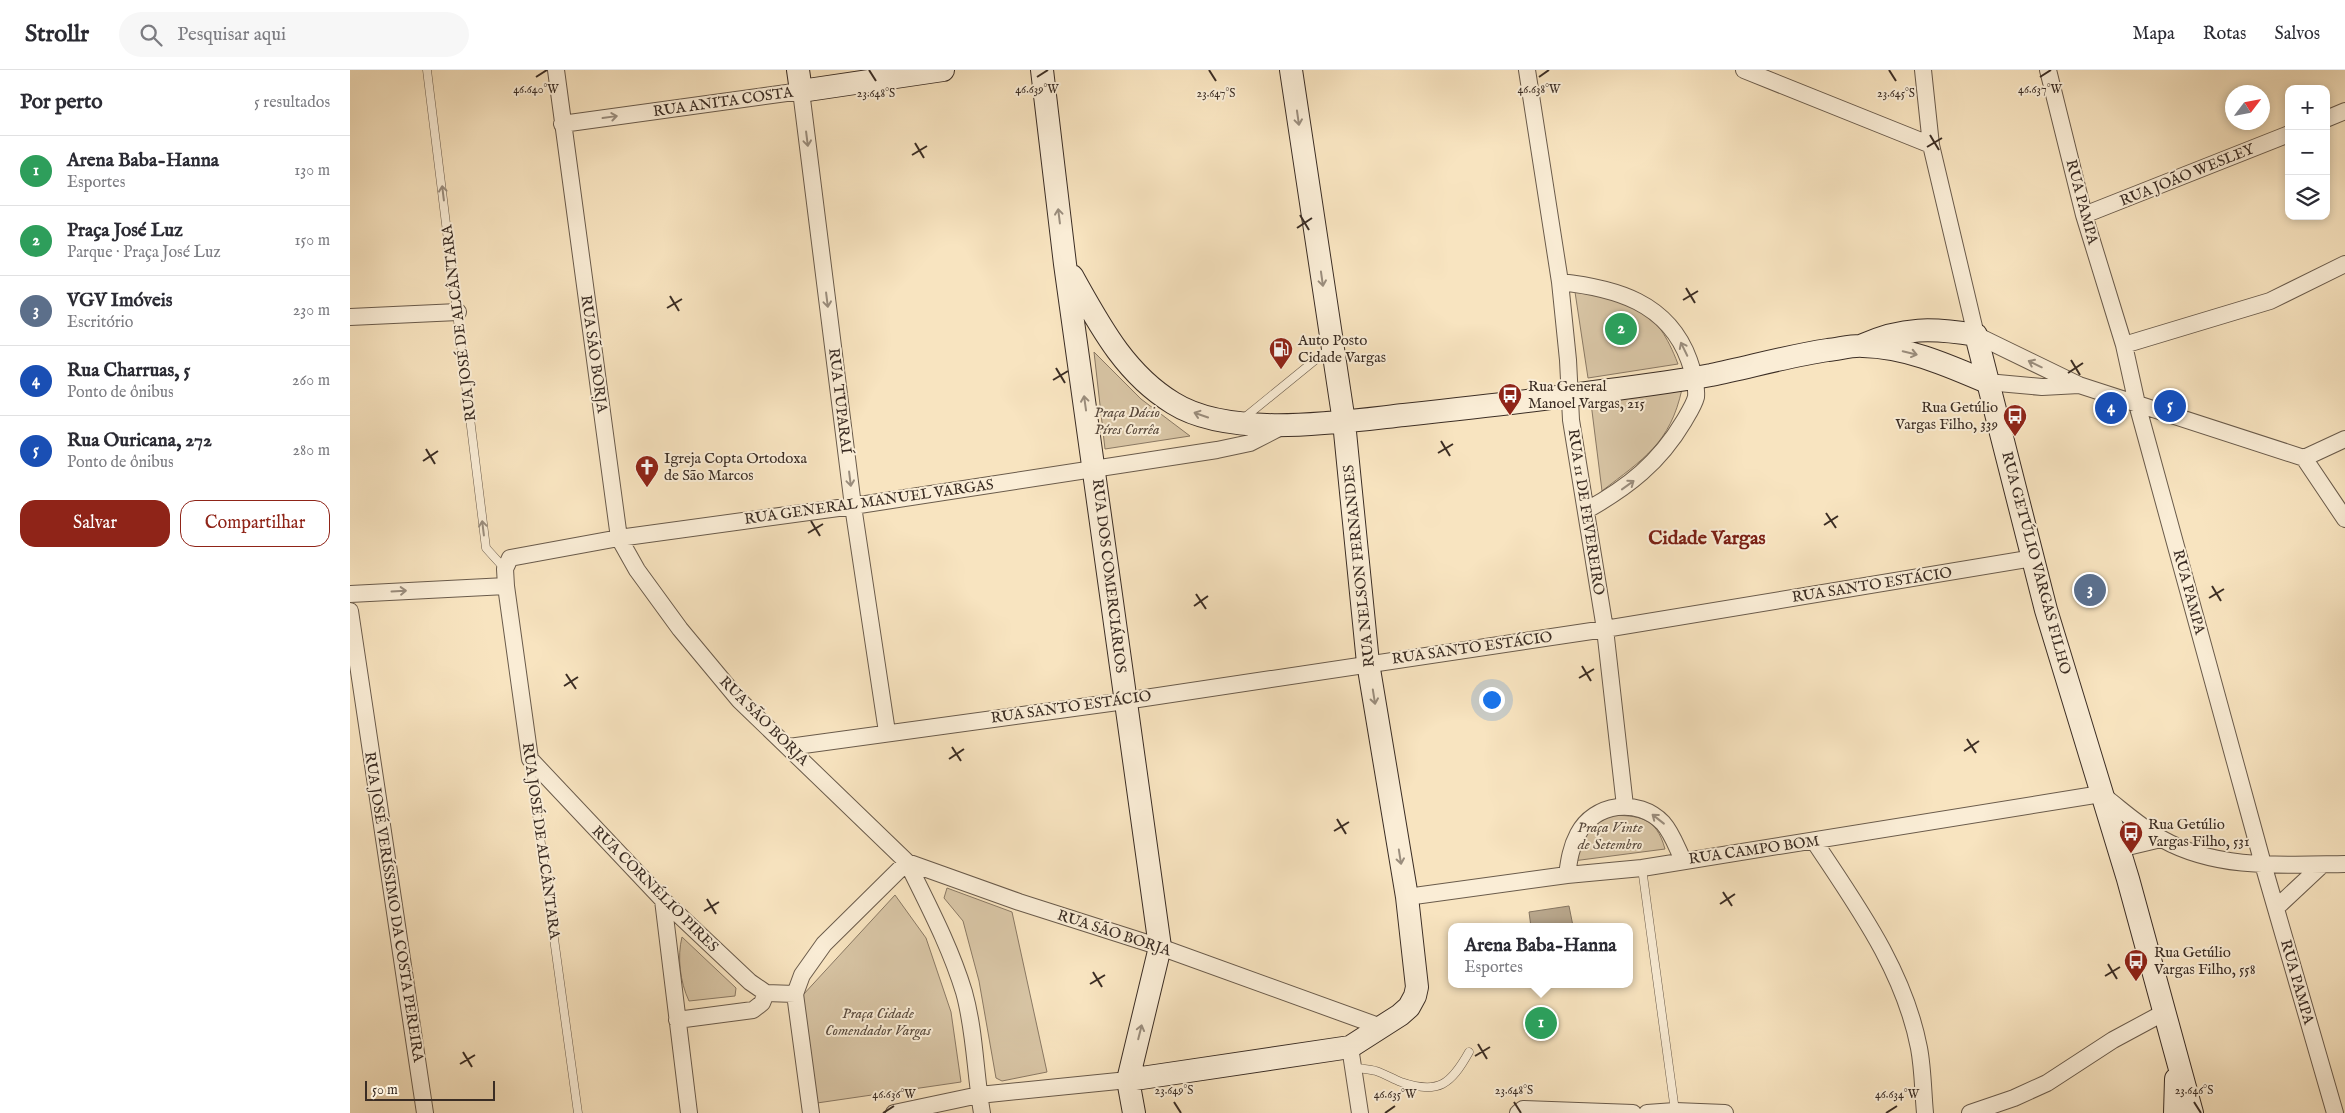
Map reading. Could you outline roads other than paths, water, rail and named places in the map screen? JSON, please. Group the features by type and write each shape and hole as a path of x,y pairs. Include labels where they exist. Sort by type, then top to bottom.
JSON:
{"street":[{"name":"RUA SÃO BORJA","path":"556,70 620,538 637,570 680,629 739,700 906,862 1019,902 1160,947 1364,1045"},
{"name":"RUA ANITA COSTA","path":"562,124 800,80 943,70"},
{"name":"RUA DOS COMERCIÁRIOS","path":"1042,70 1065,264 1160,947 1128,1080"},
{"name":"RUA NELSON FERNANDES","path":"1291,70 1344,422 1368,663 1407,897 1417,987 1409,1007 1364,1045"},
{"name":"RUA 11 DE FEVEREIRO","path":"1527,70 1560,282 1568,360 1568,395 1605,629 1625,806"},
{"path":"1744,70 1931,145"},
{"name":"RUA GETÚLIO VARGAS FILHO","path":"1924,70 1931,145 1987,382 2046,610 2119,850 2192,1113"},
{"name":"RUA PAMPA","path":"2048,70 2084,215 2124,345 2137,404 2263,864 2335,1113"},
{"name":"RUA TUPARAÍ","path":"800,80 853,506 887,732"},
{"path":"2330,117 2345,111"},
{"name":"RUA JOÃO WESLEY","path":"2084,215 2285,136"},
{"path":"1065,264 1107,337 1125,362 1150,388 1175,405 1204,417 1238,422 1283,426 1344,422 1568,395 1710,375 1786,357 1862,346 1906,352 1954,368 1987,382 2042,388 2079,385"},
{"path":"2124,345 2270,301 2345,264"},
{"path":"1560,282 1608,290 1637,300 1664,319 1680,342 1694,376 1696,398 1675,436 1640,476 1616,494 1587,510"},
{"path":"350,318 458,312"},
{"path":"1862,346 1887,334 1906,331 1952,331 1976,334 2079,385 2304,458 2345,519"},
{"path":"1952,331 1942,338 1938,350 1943,362 1954,368"},
{"name":"RUA GENERAL MANUEL VARGAS","path":"508,563 620,538 853,506 1250,443 1283,426"},
{"path":"2304,458 2345,439"},
{"name":"RUA SANTO ESTÁCIO","path":"789,747 1125,700 1605,629 2034,558"},
{"name":"RUA JOSÉ DE ALCÂNTARA","path":"508,563 506,586 530,759"},
{"path":"350,594 506,586"},
{"name":"RUA JOSÉ VERÍSSIMO DA COSTA PEREIRA","path":"350,611 425,1113"},
{"name":"RUA CORNÉLIO PIRES","path":"530,759 663,900 730,964 766,993"},
{"path":"2101,794 2161,839 2211,859 2263,864 2345,864"},
{"name":"RUA CAMPO BOM","path":"1407,897 1567,875 1642,868 2101,794"},
{"path":"1567,875 1571,848 1578,833 1587,821 1597,813 1625,806 1639,808 1656,816 1664,824 1683,860"},
{"path":"2119,850 2161,839"},
{"path":"1814,841 1875,935 1895,972 1908,1006 1920,1049 1925,1113"},
{"path":"811,1113 795,994 802,975 824,944 906,862 945,940 964,993 974,1042 978,1095 982,1113"},
{"path":"2276,908 2322,865"},
{"path":"663,900 689,1113"},
{"path":"677,1020 753,1010 762,1003 766,993 795,994"},
{"path":"1970,1113 2014,1098 2047,1083 2113,1040 2164,1012"},
{"path":"894,1113 978,1095 1128,1080 1364,1045 1360,1113"},
{"name":"RUA GETÚLIO VARGAS FILHO","path":"2175,1050 2175,1113"},
{"path":"1128,1080 1134,1113"},
{"path":"1518,1113 1523,1109 1634,1113"},
{"path":"1647,1113 1675,1111 1725,1113"}],"lane":[{"name":"RUA JOSÉ DE ALCÂNTARA","path":"427,70 486,548 508,563"},
{"path":"1238,422 1332,346"},
{"name":"RUA JOSÉ DE ALCÂNTARA","path":"530,759 578,1113"},
{"path":"1642,868 1675,1111"},
{"path":"1364,1045 1377,1072 1400,1082 1424,1089 1440,1085 1452,1078 1469,1052"}],"place":[{"name":"Praça José Luz","path":"1621,329"},
{"name":"Auto Posto Cidade Vargas","path":"1281,370"},
{"name":"Rua Ouricana, 272","path":"2170,406"},
{"name":"Rua Charruas, 5","path":"2111,408"},
{"name":"Rua General Manoel Vargas, 215","path":"1510,416"},
{"name":"Rua Getúlio Vargas Filho, 339","path":"2015,437"},
{"name":"Igreja Copta Ortodoxa de São Marcos","path":"647,488"},
{"name":"VGV Imóveis","path":"2090,590"},
{"name":"Rua Getúlio Vargas Filho, 531","path":"2131,854"},
{"name":"Rua Getúlio Vargas Filho, 558","path":"2136,982"},
{"name":"Arena Baba-Hanna","path":"1541,1023"}],"district":[{"name":"Cidade Vargas","path":"1707,538"}],"park label":[{"name":"Praça Dácio Píres Corrêa","path":"1127,420"},
{"name":"Praça Vinte de Setembro","path":"1610,836"},
{"name":"Praça Cidade Comendador Vargas","path":"878,1022"}]}
